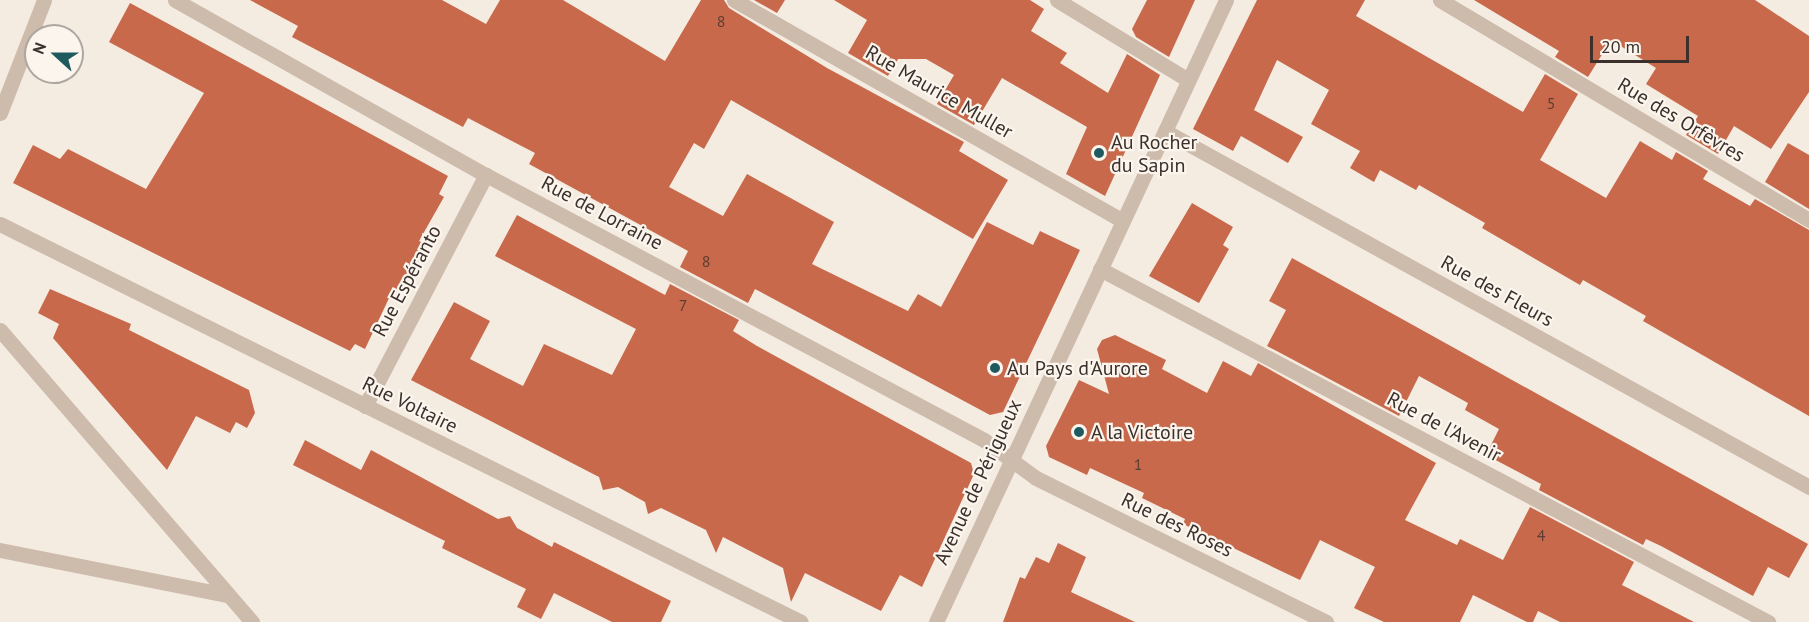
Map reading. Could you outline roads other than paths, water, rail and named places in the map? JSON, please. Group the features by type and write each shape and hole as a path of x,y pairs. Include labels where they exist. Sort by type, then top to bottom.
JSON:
{"street":[{"path":"0,113 44,0"},
{"name":"Rue de Lorraine","path":"175,0 486,175 973,435 1011,460"},
{"name":"Rue Maurice Muller","path":"734,0 1123,221"},
{"path":"1058,0 1188,80"},
{"name":"Avenue de Périgueux","path":"936,622 1226,0"},
{"name":"Rue des Orfèvres","path":"1440,0 1809,220"},
{"name":"Rue des Fleurs","path":"1165,131 1809,487"},
{"name":"Rue Espéranto","path":"365,406 486,175"},
{"name":"Rue Voltaire","path":"0,224 801,622"},
{"name":"Rue de l'Avenir","path":"1100,269 1768,622"},
{"path":"0,330 252,622"},
{"name":"Rue des Roses","path":"1011,460 1036,478 1326,622"},
{"path":"0,550 228,595"}],"place":[{"name":"Au Rocher du Sapin","path":"1099,153"},
{"name":"Au Pays d'Aurore","path":"995,368"},
{"name":"A la Victoire","path":"1079,432"}]}
